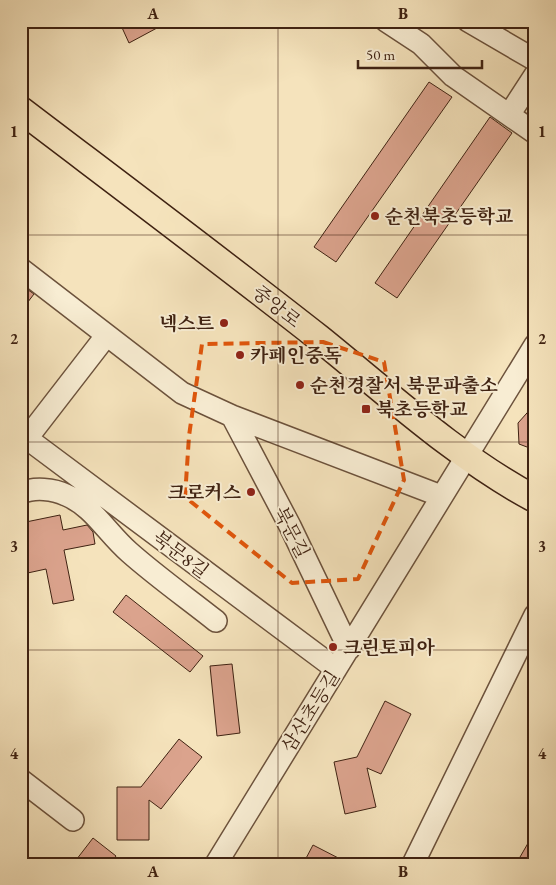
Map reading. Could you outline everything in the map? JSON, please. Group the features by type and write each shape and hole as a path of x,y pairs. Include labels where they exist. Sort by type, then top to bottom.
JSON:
{"main road":[{"name":"중앙로","path":"21,110 288,314 467,456 513,487 535,499"}],"street":[{"path":"386,21 421,44 452,76 535,133"},
{"path":"468,21 535,60"},
{"path":"509,115 535,75"},
{"path":"21,269 182,394 232,416 441,496"},
{"name":"북문8길","path":"106,336 23,439 336,669"},
{"name":"삼산초등길","path":"216,864 535,345"},
{"name":"북문길","path":"232,416 290,526 349,649"},
{"path":"21,493 37,490 52,491 76,500 94,514 130,552 216,621"},
{"path":"413,864 535,615"},
{"path":"21,780 73,820"}],"highlighted area":[{"path":"323,342 384,362 404,480 358,579 292,583 185,497 189,436 202,344"}],"building":[{"path":"119,21 170,21 129,43"},
{"path":"429,82 452,97 336,262 314,247"},
{"path":"490,117 512,133 397,298 375,283"},
{"path":"21,285 34,294 21,311"},
{"path":"535,404 535,450 519,444 518,423"},
{"path":"60,515 63,530 87,525 93,532 95,544 64,550 74,600 53,604 46,569 23,574 21,523"},
{"path":"126,595 203,656 190,672 113,612"},
{"path":"232,664 240,733 217,736 210,666"},
{"path":"385,701 411,714 381,774 367,768 376,807 345,814 334,762 357,757"},
{"path":"179,739 202,757 161,809 149,800 149,840 117,840 117,787 141,787"},
{"path":"535,831 535,864 516,864"},
{"path":"93,838 116,856 110,864 73,864"},
{"path":"313,845 350,864 303,864"}],"place":[{"name":"순천북초등학교","path":"375,216"},
{"name":"넥스트","path":"224,323"},
{"name":"카페인중독","path":"240,355"},
{"name":"순천경찰서 북문파출소","path":"300,385"},
{"name":"북초등학교","path":"366,409"},
{"name":"크로커스","path":"251,492"},
{"name":"크린토피아","path":"333,647"}]}
